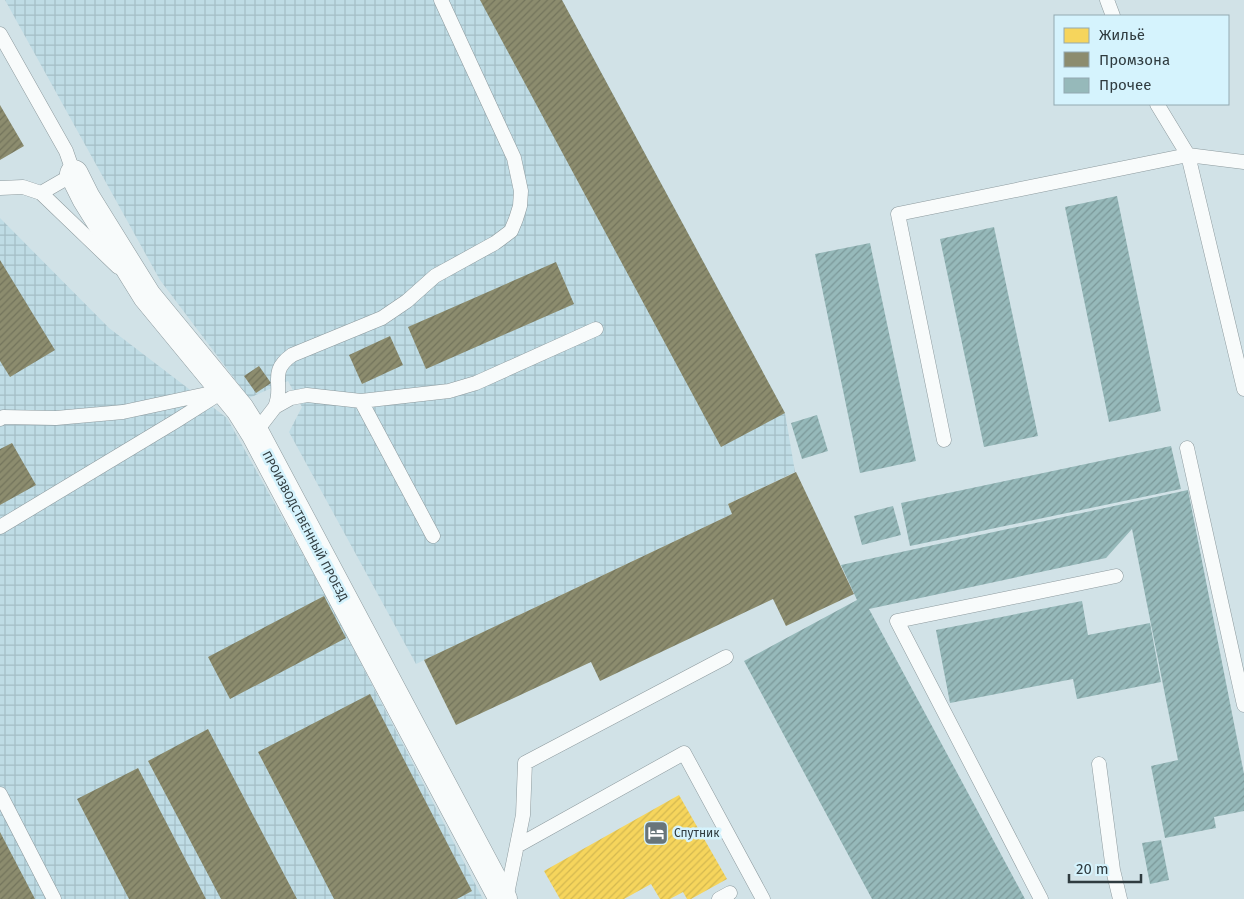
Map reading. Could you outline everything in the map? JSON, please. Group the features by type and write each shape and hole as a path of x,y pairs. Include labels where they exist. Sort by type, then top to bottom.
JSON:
{"street":[{"name":"ПРОИЗВОДСТВЕННЫЙ ПРОЕЗД","path":"74,174 86,198 147,296 240,409 255,433 505,899"}],"lane":[{"path":"255,433 275,407 278,398 277,376 283,361 292,355 382,318 407,301 435,276 495,244 511,231 520,206 521,191 514,158 441,0"},
{"path":"1107,0 1113,15"},
{"path":"0,34 66,151 74,174 41,193"},
{"path":"1158,105 1188,155 1244,389"},
{"path":"944,440 898,214 1188,155 1244,162"},
{"path":"0,188 22,187 41,193 147,296"},
{"path":"275,407 291,398 307,396 361,401 449,391 476,383 596,329"},
{"path":"0,419 3,417 56,418 123,412 224,390"},
{"path":"0,527 160,431 224,390"},
{"path":"361,401 433,536"},
{"path":"1187,448 1244,705"},
{"path":"1041,899 897,621 1116,576"},
{"path":"505,899 523,815 525,763 726,657"},
{"path":"517,846 684,753 762,899"},
{"path":"1098,764 1113,870 1120,899"},
{"path":"0,794 54,899"}],"shaded area":[{"path":"5,0 562,0 785,413 795,472 728,504 732,514 416,664 289,432 302,407 288,381 249,398 160,280"},
{"path":"0,218 109,328 227,418 327,598 483,899 0,899"}],"building: Жильё":[{"name":"Спутник","path":"679,795 727,879 691,899 687,899 683,892 670,899 660,899 651,884 624,899 560,899 544,871"}],"building: Промзона":[{"path":"480,0 562,0 785,413 721,447"},
{"path":"0,105 24,146 0,160"},
{"path":"0,260 55,350 10,377 0,361"},
{"path":"556,262 574,304 426,369 408,327"},
{"path":"390,336 403,365 362,384 349,355"},
{"path":"259,366 271,383 256,393 244,376"},
{"path":"12,443 36,485 0,505 0,449"},
{"path":"796,472 854,594 786,626 773,599 600,681 591,662 456,725 424,660 732,514 728,504"},
{"path":"324,596 346,638 230,699 208,657"},
{"path":"370,694 472,891 457,899 334,899 258,752"},
{"path":"208,729 297,899 221,899 148,761"},
{"path":"138,768 206,899 129,899 77,799"},
{"path":"0,832 35,899 0,899"}],"building: Прочее":[{"path":"1117,196 1161,411 1109,422 1065,207"},
{"path":"994,227 1038,436 984,447 940,239"},
{"path":"870,243 916,461 860,473 815,254"},
{"path":"817,415 828,451 802,459 791,423"},
{"path":"1171,446 1181,489 910,546 901,503"},
{"path":"1188,490 1244,774 1244,811 1214,817 1216,828 1165,838 1151,766 1178,760 1132,529 1106,558 869,609 1025,899 872,899 744,661 857,600 841,565"},
{"path":"893,506 901,535 862,545 854,516"},
{"path":"1082,601 1088,635 1150,623 1161,682 1077,699 1073,679 950,703 936,630"},
{"path":"1161,840 1169,880 1150,884 1142,843"}],"place":[{"name":"Спутник","path":"656,833"}]}
